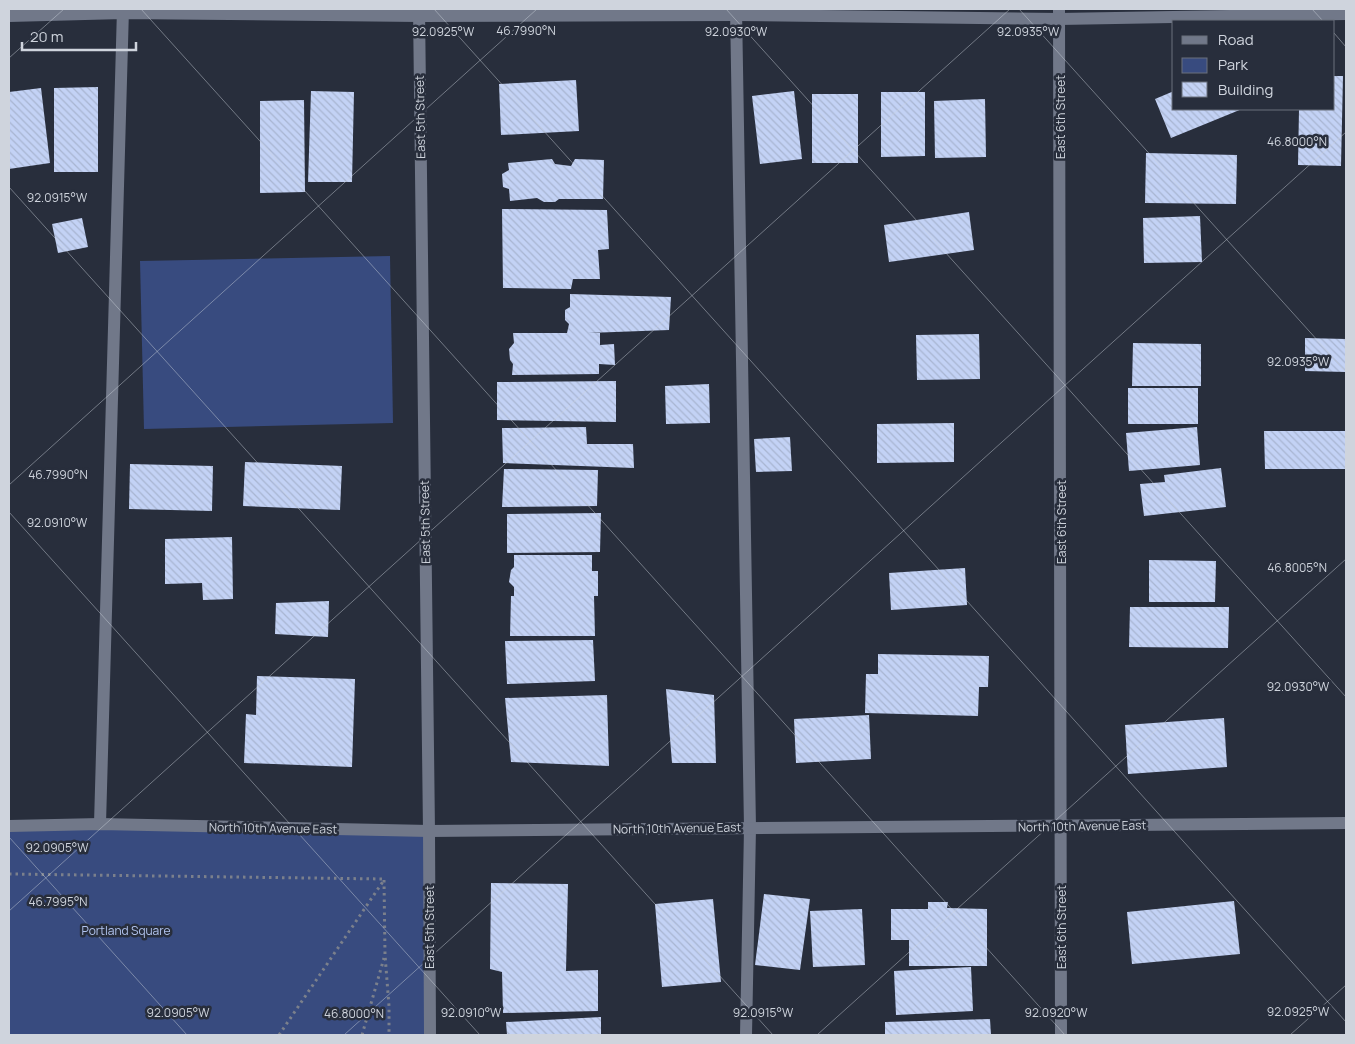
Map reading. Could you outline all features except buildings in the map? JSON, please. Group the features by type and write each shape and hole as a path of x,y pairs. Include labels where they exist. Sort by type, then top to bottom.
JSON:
{"street":[{"path":"100,824 123,11"},
{"path":"9,16 123,11 1346,14"},
{"path":"736,12 750,828 746,1035"},
{"name":"East 5th Street","path":"419,13 430,1035"},
{"name":"East 6th Street","path":"1059,14 1062,1035"},
{"name":"North 10th Avenue East","path":"9,826 100,824 429,832 1346,823"}],"path":[{"path":"9,874 384,879"},
{"path":"384,879 389,1035"},
{"path":"279,1035 384,879"},
{"path":"362,1035 385,956"}],"green space":[{"path":"390,256 393,423 144,429 140,261"},
{"name":"Portland Square","path":"9,826 429,831 430,1035 9,1035"}]}
